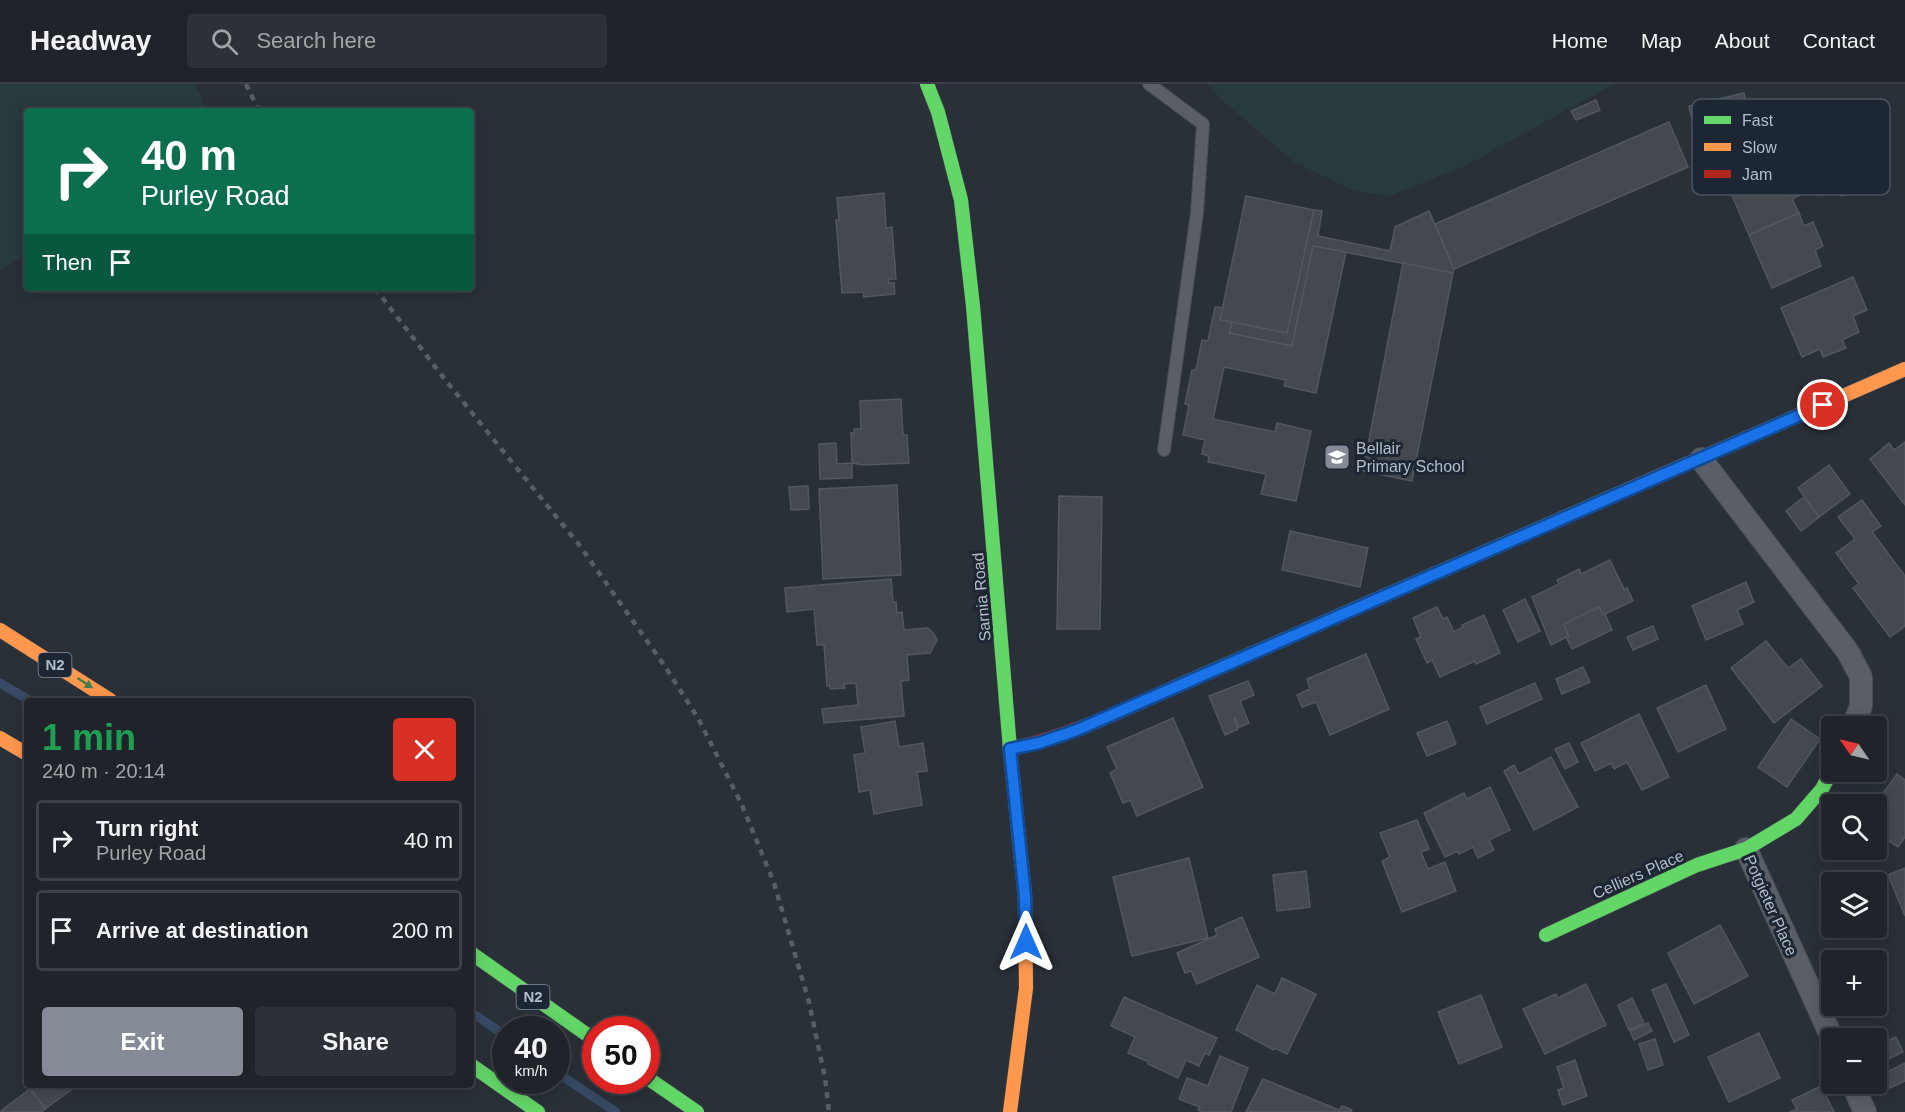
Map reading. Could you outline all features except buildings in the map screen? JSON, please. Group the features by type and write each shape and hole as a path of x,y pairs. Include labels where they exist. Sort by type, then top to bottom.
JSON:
{"main road":[{"name":"Sarnia Road","path":"927,84 938,112 961,200 974,317 1025,908 1026,988 1011,1108"},
{"path":"1010,749 1039,743 1077,730 1905,369"},
{"name":"N2","path":"0,630 107,698"},
{"path":"0,738 24,752"},
{"name":"Potgieter Place","path":"1746,849 1796,819 1826,782"},
{"name":"Celliers Place","path":"1545,935 1697,865 1746,849"},
{"name":"N2","path":"474,955 582,1031"},
{"path":"474,1067 538,1112"},
{"path":"660,1087 697,1112"}],"street":[{"path":"1701,459 1848,652 1862,677 1861,706 1857,716"},
{"name":"Potgieter Place","path":"1746,849 1827,1028"},
{"path":"1857,1094 1865,1112"}],"lane":[{"path":"1149,84 1203,124 1197,213 1164,450"}],"green space":[{"path":"0,84 195,84 207,108 24,108 24,254 0,271"},
{"path":"1208,84 1614,84 1465,166 1390,196 1354,191 1294,162 1224,102"}],"waterway":[{"path":"0,683 26,698"},
{"path":"474,1014 492,1026"},
{"path":"570,1081 616,1112"}],"railway":[{"path":"246,84 258,108"},
{"path":"377,291 443,377 580,546 664,665 698,718 742,805 774,883 809,1002 825,1078 829,1112"}],"traffic: fast":[{"path":"927,84 938,112 961,200 973,306 1022,868"},
{"path":"1175,687 1627,490"},
{"path":"1546,935 1697,865 1746,849 1796,819 1826,782"},
{"path":"474,955 582,1031"},
{"path":"474,1067 538,1112"},
{"path":"660,1087 697,1112"}],"traffic: slow":[{"path":"1627,490 1905,369"},
{"path":"0,630 107,698"},
{"path":"0,738 24,752"},
{"path":"1010,1112 1026,988 1025,897 1022,868"}],"traffic: jam":[{"path":"1010,749 1053,738 1175,687"}],"place":[{"name":"Bellair Primary School","path":"1337,457"}],"route":[{"path":"1026,942 1025,897 1010,749 1039,743 1077,730 1823,405"}]}
